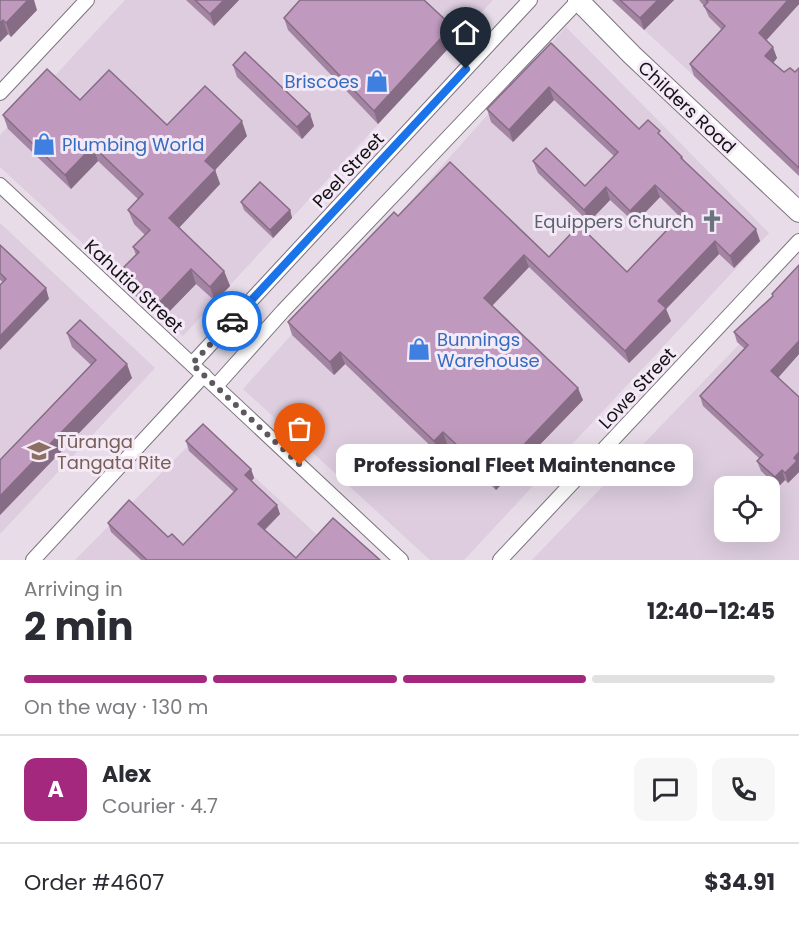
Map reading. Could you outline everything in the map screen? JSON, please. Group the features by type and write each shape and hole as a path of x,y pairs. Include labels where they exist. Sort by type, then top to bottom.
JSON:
{"street":[{"path":"0,93 87,0"},
{"name":"Peel Street","path":"192,364 530,0"},
{"path":"216,386 283,310 578,0"},
{"name":"Childers Road","path":"578,0 632,55 799,212"},
{"name":"Kahutia Street","path":"0,185 401,560"},
{"name":"Lowe Street","path":"500,560 799,241"},
{"path":"33,560 204,375"}],"shaded area":[{"path":"125,0 493,0 183,336 0,167 0,135"},
{"path":"612,0 799,0 799,176 694,76"},
{"path":"566,27 769,233 464,560 430,560 243,389"},
{"name":"Tūranga Tangata Rite","path":"0,223 155,368 0,534"},
{"path":"799,282 799,560 532,560"},
{"path":"204,430 344,560 75,560"}],"building":[{"path":"0,0 28,0 6,23 3,20 0,23"},
{"path":"195,0 224,0 210,14"},
{"name":"Briscoes","path":"300,0 424,0 452,26 374,111 284,18"},
{"path":"620,0 658,0 640,18"},
{"path":"706,0 788,0 759,33 773,47 765,56 784,72 790,68 795,72 799,68 799,168 690,64 725,26 704,6 708,2"},
{"path":"551,43 639,129 648,120 660,131 658,133 681,158 756,229 730,256 715,241 658,301 666,308 625,351 524,255 484,298 578,388 492,478 443,432 434,441 340,352 330,362 288,322 394,212 398,216 450,162 549,257 579,225 627,272 684,212 655,185 630,211 606,187 584,210 533,161 546,148 585,186 618,152 549,87 509,130 487,109"},
{"path":"245,52 310,114 297,127 233,65"},
{"path":"47,69 80,100 109,70 167,125 205,86 242,121 205,161 215,170 169,218 224,271 210,287 191,269 156,306 120,271 139,252 133,247 150,230 128,210 143,194 93,146 65,175 3,115"},
{"path":"260,182 290,210 270,230 241,202"},
{"path":"0,245 46,288 0,336 0,285 6,279 0,273"},
{"path":"799,265 799,341 771,371 799,397 799,452 794,458 797,461 785,473 782,470 776,476 757,461 763,455 700,396 748,345 734,332 773,296 772,294"},
{"path":"80,320 127,364 0,496 0,460 96,360 67,333"},
{"path":"203,424 251,469 245,475 277,505 258,524 296,558 333,518 380,560 147,560 108,523 129,500 168,537 172,534 183,545 237,489 186,441"}],"way so far":[{"path":"232,321 192,364 300,465"}],"place":[{"name":"Briscoes","path":"377,81"},
{"name":"Plumbing World","path":"44,144"},
{"name":"Equippers Church","path":"712,221"},
{"name":"Bunnings Warehouse","path":"419,349"},
{"name":"Tūranga Tangata Rite","path":"39,451"},
{"name":"Professional Fleet Maintenance","path":"300,465"}],"route":[{"path":"232,321 466,69"}]}
